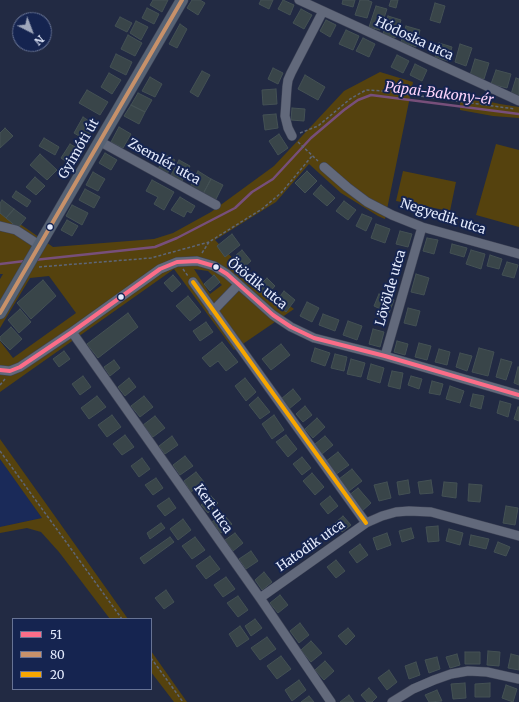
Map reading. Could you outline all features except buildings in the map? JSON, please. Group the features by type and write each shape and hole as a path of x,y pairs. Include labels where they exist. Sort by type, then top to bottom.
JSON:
{"main road":[{"name":"Gyimóti út","path":"0,313 182,0"}],"street":[{"name":"Hódoska utca","path":"299,0 518,105"},
{"path":"295,139 288,128 285,116 286,88 291,73 323,11"},
{"name":"Zsemlér utca","path":"99,141 216,205"},
{"name":"Negyedik utca","path":"324,167 367,202 392,215 422,227 519,254"},
{"path":"0,226 16,230 37,249"},
{"name":"Lövölde utca","path":"385,356 422,227"},
{"name":"Ötödik utca","path":"0,370 10,371 20,367 160,269 177,262 197,261 214,266 227,274 273,315 291,327 314,338 385,356 519,395"},
{"path":"193,282 366,523"},
{"path":"213,311 238,285"},
{"name":"Kert utca","path":"72,332 260,598 331,702"},
{"name":"Hatodik utca","path":"260,598 366,523 396,512 431,512 519,536"},
{"path":"392,702 414,689 434,680 462,672 487,672 519,679"}],"path":[{"path":"26,269 151,258 209,242 262,209 281,193 312,156 295,139 318,126 350,99 366,90 518,105"},
{"path":"197,261 209,242"},
{"path":"177,262 193,282"},
{"path":"0,451 121,618"},
{"path":"152,659 183,702"}],"shaded area":[{"path":"380,72 413,82 385,219 341,193 309,164 276,202 215,240 254,280 294,309 234,350 174,269 0,392 0,341 13,358 76,313 49,276 30,278 0,328 0,279 3,274 0,274 0,210 53,247 154,239 173,233 211,212 274,166 344,91","holes":["194,269 208,271 222,285 210,294"]},
{"path":"460,94 477,99 519,107 519,118 493,116 460,110"},
{"path":"496,144 519,150 519,227 476,215"},
{"path":"403,171 456,182 450,211 396,201"},
{"path":"0,439 127,618 109,618 59,552 41,532 27,528 0,533 0,527 42,518 0,459"},
{"path":"0,459 42,518 0,527"},
{"path":"152,652 187,702 174,702 152,673"}],"waterway":[{"name":"Pápai-Bakony-ér","path":"34,260 155,247 177,238 235,208 252,192 273,179 311,138 344,110 358,100 371,95 519,114"},
{"name":"Pápai-Bakony-ér","path":"0,264 25,261"}],"transit line":[{"name":"80","path":"0,313 182,0"},
{"name":"51","path":"0,370 10,371 20,367 160,269 177,262 197,261 214,266 227,274 273,315 291,327 314,338 385,356 519,395"},
{"name":"20","path":"193,282 366,523"}]}
